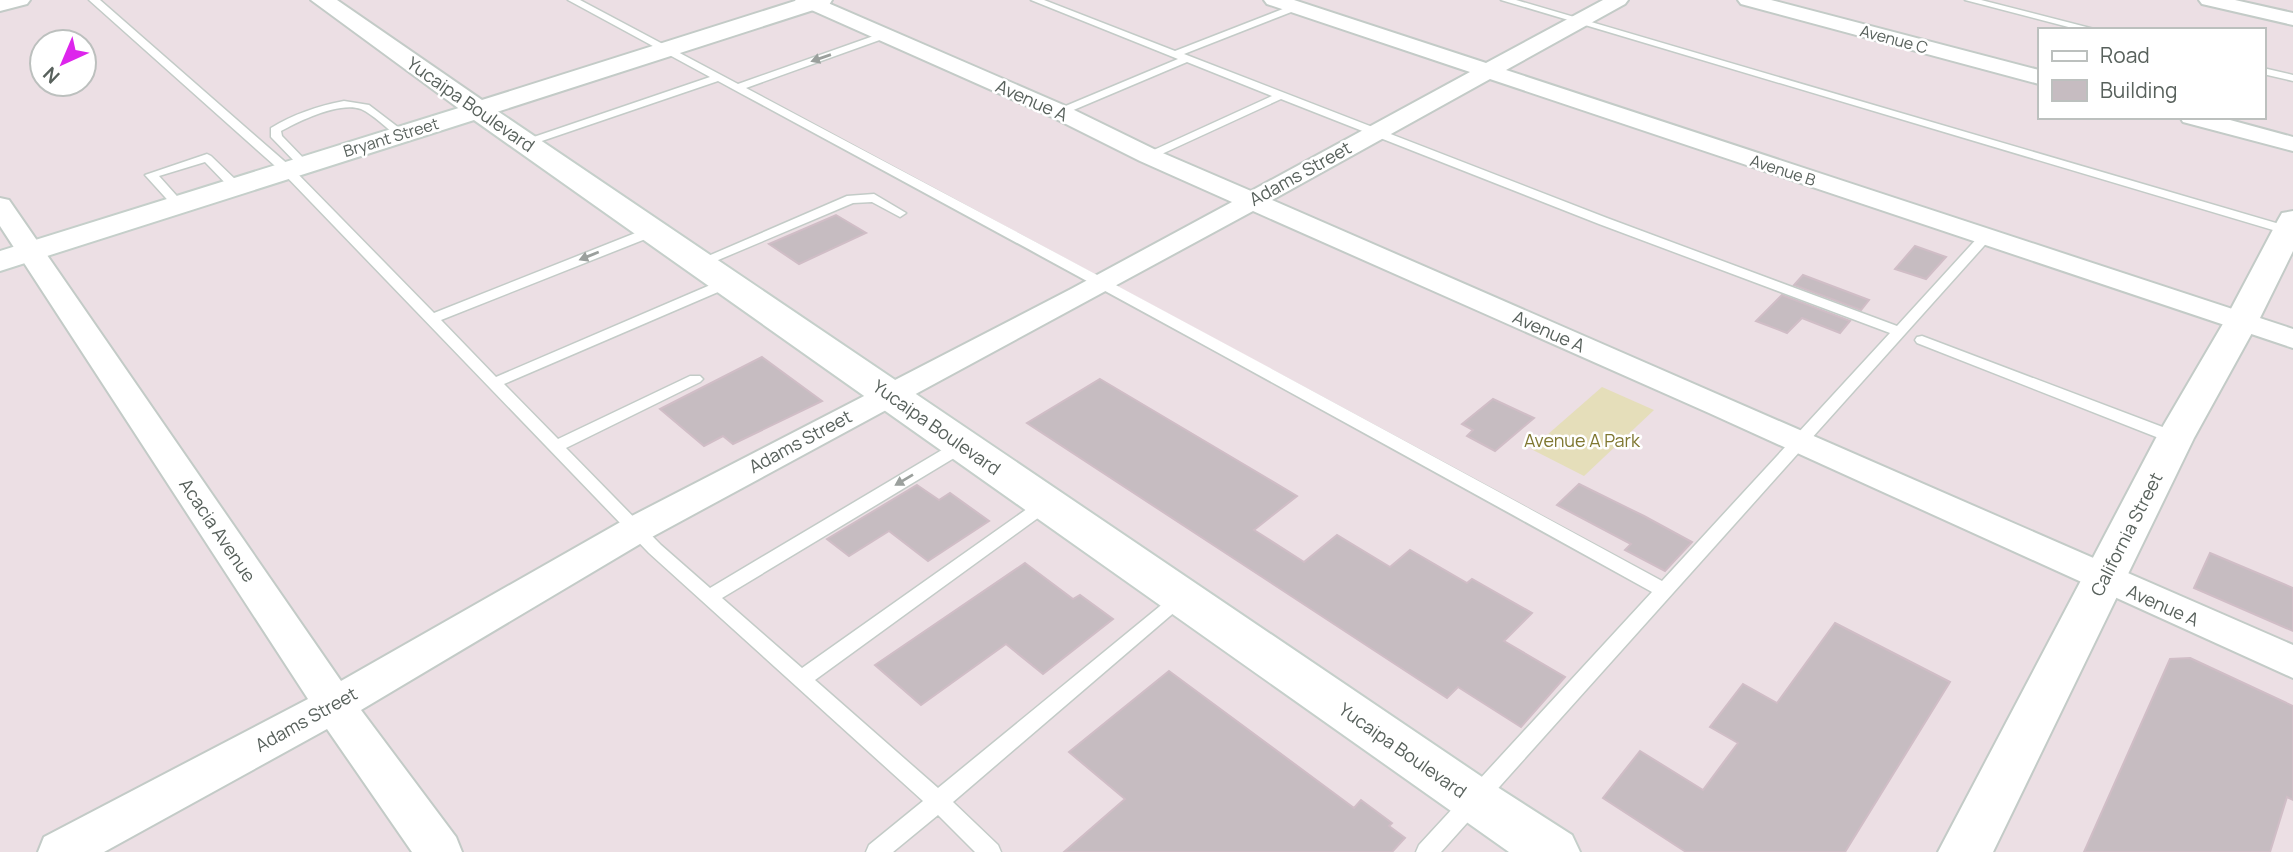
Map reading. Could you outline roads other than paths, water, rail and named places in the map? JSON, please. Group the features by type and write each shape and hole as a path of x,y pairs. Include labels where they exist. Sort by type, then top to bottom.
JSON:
{"street":[{"path":"0,5 20,0"},
{"name":"Yucaipa Boulevard","path":"322,0 1183,597 1540,849"},
{"name":"Avenue B","path":"1274,0 2293,339"},
{"name":"Adams Street","path":"61,852 334,705 637,529 1101,283 1618,0"},
{"name":"Avenue C","path":"1748,0 2038,77"},
{"path":"2208,0 2293,19"},
{"name":"Bryant Street","path":"16,256 813,1"},
{"name":"Avenue A","path":"813,1 1060,112 1149,156 2293,662"},
{"path":"2199,119 2293,144"},
{"name":"Acacia Avenue","path":"0,206 16,256 439,852"},
{"name":"California Street","path":"1965,852 2175,438 2291,228"}],"lane":[{"path":"94,0 296,167 432,319 637,529 800,680 938,801 990,852"},
{"path":"573,0 1101,283 1664,590"},
{"path":"1036,0 1603,221 1898,331"},
{"path":"1506,0 2291,228"},
{"path":"1970,0 2085,28"},
{"path":"1060,112 1296,8"},
{"path":"736,88 885,35"},
{"path":"2265,71 2293,78"},
{"path":"526,143 718,78"},
{"path":"1149,156 1282,95"},
{"path":"296,167 275,130 324,109 348,104 362,106 401,134"},
{"path":"178,204 151,175 207,158 235,186"},
{"path":"699,263 850,199 874,198 900,213"},
{"path":"432,319 653,231"},
{"path":"1427,852 1472,799 1986,237"},
{"path":"494,383 727,283"},
{"path":"1922,340 2175,438"},
{"path":"556,446 695,379"},
{"path":"709,597 963,445"},
{"path":"800,680 1047,503"},
{"path":"877,852 1183,597"}],"park label":[{"name":"Avenue A Park","path":"1582,440"}]}
